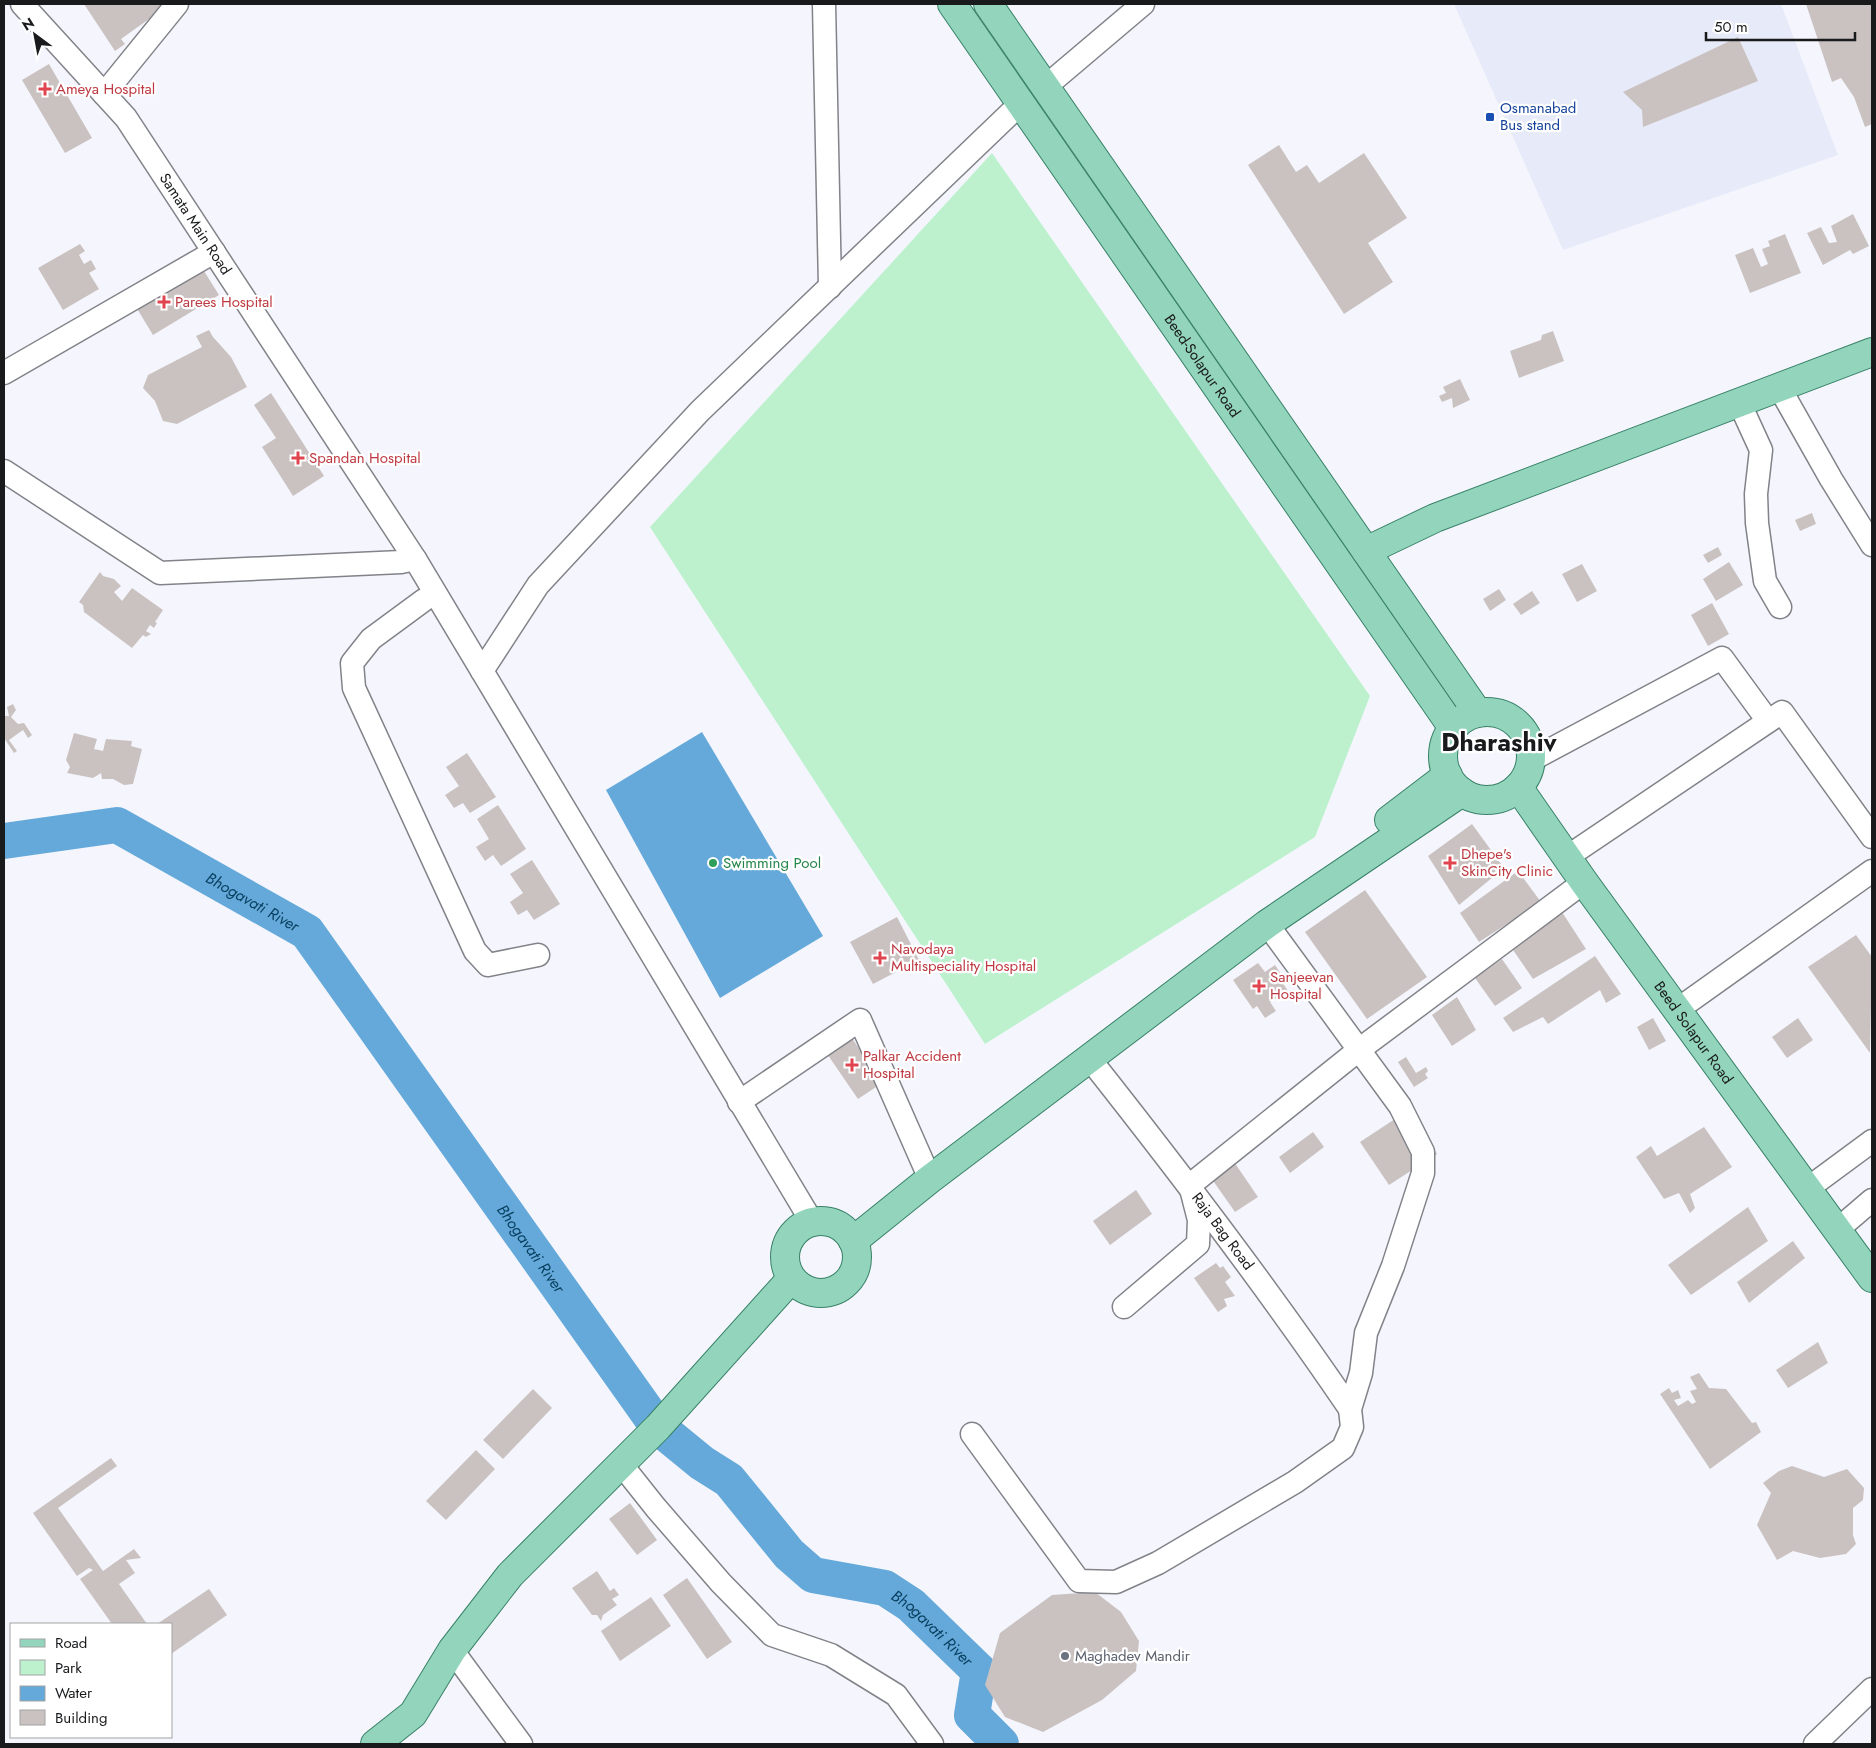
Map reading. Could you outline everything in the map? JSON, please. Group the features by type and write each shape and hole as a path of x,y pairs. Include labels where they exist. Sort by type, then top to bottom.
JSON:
{"main road":[{"name":"Beed-Solapur Road","path":"952,4 1453,728"},
{"name":"Beed-Solapur Road","path":"988,4 1478,713"},
{"path":"1366,551 1436,518 1872,352"},
{"path":"1478,713 1504,714 1516,722 1525,732 1530,745 1532,760 1527,775 1518,787 1506,796 1491,800 1475,798 1455,784 1443,753 1446,740 1453,728 1464,718 1478,713"},
{"path":"929,1175 1089,1058 1455,784"},
{"path":"849,1236 1455,784"},
{"name":"Beed Solapur Road","path":"1518,787 1584,882 1872,1278"},
{"path":"824,1221 836,1224 849,1236 856,1252 856,1264 852,1275 845,1284 834,1291 823,1293 811,1292 800,1287 792,1279 786,1268 785,1251 792,1234 807,1224 824,1221"},
{"path":"376,1744 413,1714 452,1650 510,1576 658,1427 792,1279"}],"street":[{"name":"Samata Main Road","path":"22,4 126,118 214,252 408,560"},
{"path":"104,94 177,4"},
{"path":"824,4 830,287"},
{"path":"1045,88 1142,4"},
{"path":"482,671 538,586 700,411 1020,104"},
{"path":"4,373 214,252"},
{"path":"1778,387 1872,545"},
{"path":"1739,402 1761,450 1756,494 1756,523 1765,582 1780,607"},
{"path":"4,471 160,573 408,560"},
{"path":"408,560 424,600 807,1224"},
{"path":"408,560 482,671 739,1102 807,1224"},
{"path":"424,600 371,639 352,663 354,688 475,950 488,965 538,955"},
{"path":"1532,760 1722,658 1768,721"},
{"path":"1567,857 1782,712 1872,836"},
{"path":"1677,1010 1751,955 1872,871"},
{"path":"1124,1307 1198,1244 1199,1220 1190,1185 1360,1049 1584,882"},
{"path":"972,1434 1079,1580 1116,1582 1176,1553 1295,1482 1343,1448 1352,1427 1350,1409 1361,1373 1366,1333 1393,1266 1423,1173 1423,1152 1404,1113 1360,1049 1267,924"},
{"path":"739,1102 860,1020 929,1175"},
{"name":"Raja Bag Road","path":"1089,1058 1190,1185 1294,1327 1350,1409"},
{"path":"1807,1189 1872,1141"},
{"path":"1837,1230 1872,1200"},
{"path":"622,1464 656,1508 695,1553 772,1635 831,1655 896,1695 932,1744"},
{"path":"452,1650 521,1744"},
{"path":"1816,1744 1872,1688"}],"shaded area":[{"path":"1454,4 1781,4 1838,155 1563,250"}],"green space":[{"path":"992,153 1370,696 1315,837 985,1044 650,527"}],"water":[{"name":"Swimming Pool","path":"702,732 823,936 720,998 606,790"}],"building":[{"path":"84,4 170,4 121,39 125,44 115,51"},
{"path":"1806,4 1872,4 1872,124 1865,127 1854,97 1841,78 1832,82"},
{"path":"1738,37 1758,81 1643,127 1642,110 1623,92"},
{"path":"49,64 92,138 65,153 22,80"},
{"path":"1279,145 1296,172 1307,165 1319,183 1364,153 1407,218 1368,243 1393,282 1344,314 1248,165"},
{"path":"1853,214 1869,246 1853,254 1850,250 1823,265 1807,233 1821,227 1829,243 1837,242 1831,226"},
{"path":"1785,234 1801,273 1750,293 1735,255 1753,248 1761,267 1768,264 1762,249 1770,246 1768,241"},
{"path":"80,244 85,251 79,255 84,264 91,260 96,269 89,273 99,289 63,310 38,268"},
{"path":"199,263 219,295 153,335 133,302"},
{"path":"209,330 231,357 247,387 177,424 163,421 155,401 143,388 148,375 202,347 196,336"},
{"path":"1553,331 1564,361 1519,378 1510,351 1541,340 1542,335"},
{"path":"1460,379 1470,400 1453,408 1452,398 1442,402 1439,396 1446,393 1443,387"},
{"path":"271,393 324,476 293,496 262,447 276,438 254,405"},
{"path":"1812,513 1816,524 1800,531 1795,520"},
{"path":"1718,547 1722,555 1708,563 1703,555"},
{"path":"1729,562 1743,585 1716,601 1703,579"},
{"path":"1582,564 1597,591 1577,602 1562,574"},
{"path":"100,572 103,576 114,579 121,586 114,592 122,601 132,588 163,610 155,622 157,623 154,628 150,625 146,631 151,634 146,637 143,635 132,648 84,612 83,605 79,602"},
{"path":"1499,589 1506,600 1490,611 1483,599"},
{"path":"1532,591 1540,603 1521,615 1513,604"},
{"path":"1712,603 1729,634 1708,646 1691,615"},
{"path":"13,704 16,710 11,717 18,724 24,723 32,735 28,738 23,730 9,740 17,751 14,753 4,738 4,716 9,716 7,707"},
{"path":"74,733 97,739 94,749 103,751 106,739 132,741 131,746 142,749 133,784 124,785 113,779 102,779 101,773 93,778 67,773 70,767 66,760"},
{"path":"467,753 496,797 470,813 463,803 454,808 445,795 459,786 446,767"},
{"path":"498,805 526,849 501,866 493,855 485,861 476,847 489,839 477,819"},
{"path":"1472,824 1504,868 1459,905 1428,856"},
{"path":"532,860 560,904 534,920 527,910 518,915 510,902 523,893 510,874"},
{"path":"1518,871 1541,902 1479,942 1460,913"},
{"path":"1365,890 1427,977 1367,1019 1305,932"},
{"path":"1562,912 1586,949 1533,979 1511,947"},
{"path":"897,917 919,960 873,984 850,942"},
{"path":"1856,935 1872,957 1870,1053 1808,967"},
{"path":"1595,956 1621,994 1606,1003 1600,990 1548,1024 1543,1017 1513,1032 1503,1018"},
{"path":"1502,959 1522,988 1495,1006 1475,978"},
{"path":"1258,963 1265,972 1275,965 1283,977 1280,979 1290,994 1285,998 1282,994 1270,1002 1276,1011 1265,1018 1257,1006 1253,1009 1233,980"},
{"path":"1457,997 1476,1030 1452,1046 1432,1015"},
{"path":"1653,1018 1666,1041 1649,1050 1637,1027"},
{"path":"1798,1018 1813,1040 1787,1058 1772,1037"},
{"path":"848,1032 882,1083 858,1099 823,1048"},
{"path":"1406,1057 1416,1073 1426,1067 1428,1071 1425,1074 1428,1078 1414,1087 1398,1062"},
{"path":"1411,1112 1437,1154 1389,1185 1360,1142 1404,1113"},
{"path":"1704,1127 1732,1167 1690,1194 1695,1208 1690,1213 1679,1193 1664,1199 1636,1157 1651,1146 1657,1156"},
{"path":"1313,1132 1324,1147 1290,1173 1279,1157"},
{"path":"1232,1159 1258,1197 1235,1212 1209,1175"},
{"path":"1136,1190 1152,1214 1110,1245 1093,1221"},
{"path":"1748,1207 1768,1241 1691,1295 1668,1265"},
{"path":"1793,1241 1805,1258 1749,1303 1737,1282"},
{"path":"1216,1263 1220,1268 1223,1266 1231,1277 1225,1282 1235,1296 1224,1299 1227,1306 1218,1312 1194,1278"},
{"path":"1818,1342 1828,1363 1788,1388 1776,1370"},
{"path":"1699,1373 1709,1388 1726,1389 1752,1423 1756,1422 1761,1432 1710,1469 1660,1394 1669,1388 1672,1393 1678,1390 1681,1398 1674,1400 1678,1406 1688,1400 1692,1404 1696,1402 1690,1391 1697,1389 1690,1377"},
{"path":"533,1389 552,1408 503,1459 483,1440"},
{"path":"476,1450 495,1469 446,1520 426,1501"},
{"path":"111,1458 117,1466 58,1508 103,1571 134,1549 141,1558 126,1560 135,1573 119,1584 146,1623 111,1623 80,1579 93,1570 89,1568 77,1576 33,1513"},
{"path":"1792,1466 1824,1477 1847,1469 1864,1488 1863,1500 1853,1508 1853,1535 1856,1544 1846,1554 1820,1558 1793,1551 1777,1560 1757,1525 1771,1493 1763,1483 1779,1471"},
{"path":"630,1503 657,1540 637,1555 609,1519"},
{"path":"597,1571 610,1591 614,1588 619,1595 612,1599 617,1605 603,1615 601,1621 597,1615 592,1615 572,1588"},
{"path":"687,1578 732,1642 707,1659 663,1595"},
{"path":"209,1589 227,1615 172,1653 172,1623 158,1623"},
{"name":"Maghadev Mandir","path":"1095,1592 1121,1612 1139,1641 1136,1671 1102,1700 1043,1732 1005,1717 985,1685 1000,1633 1052,1595"},
{"path":"651,1597 671,1626 620,1661 601,1631"}],"waterway":[{"name":"Bhogavati River","path":"4,841 117,825 307,932 658,1427 702,1463 729,1480 789,1554 813,1575 885,1588 911,1605 979,1671 972,1715 1001,1744"}],"place":[{"name":"Ameya Hospital","path":"45,89"},
{"name":"Osmanabad Bus stand","path":"1490,117"},
{"name":"Parees Hospital","path":"164,302"},
{"name":"Spandan Hospital","path":"298,458"},
{"name":"Swimming Pool","path":"713,863"},
{"name":"Dhepe's SkinCity Clinic","path":"1450,863"},
{"name":"Navodaya Multispeciality Hospital","path":"880,958"},
{"name":"Sanjeevan Hospital","path":"1259,986"},
{"name":"Palkar Accident Hospital","path":"852,1065"},
{"name":"Maghadev Mandir","path":"1065,1656"}],"district":[{"name":"Dharashiv","path":"1499,742"}]}
